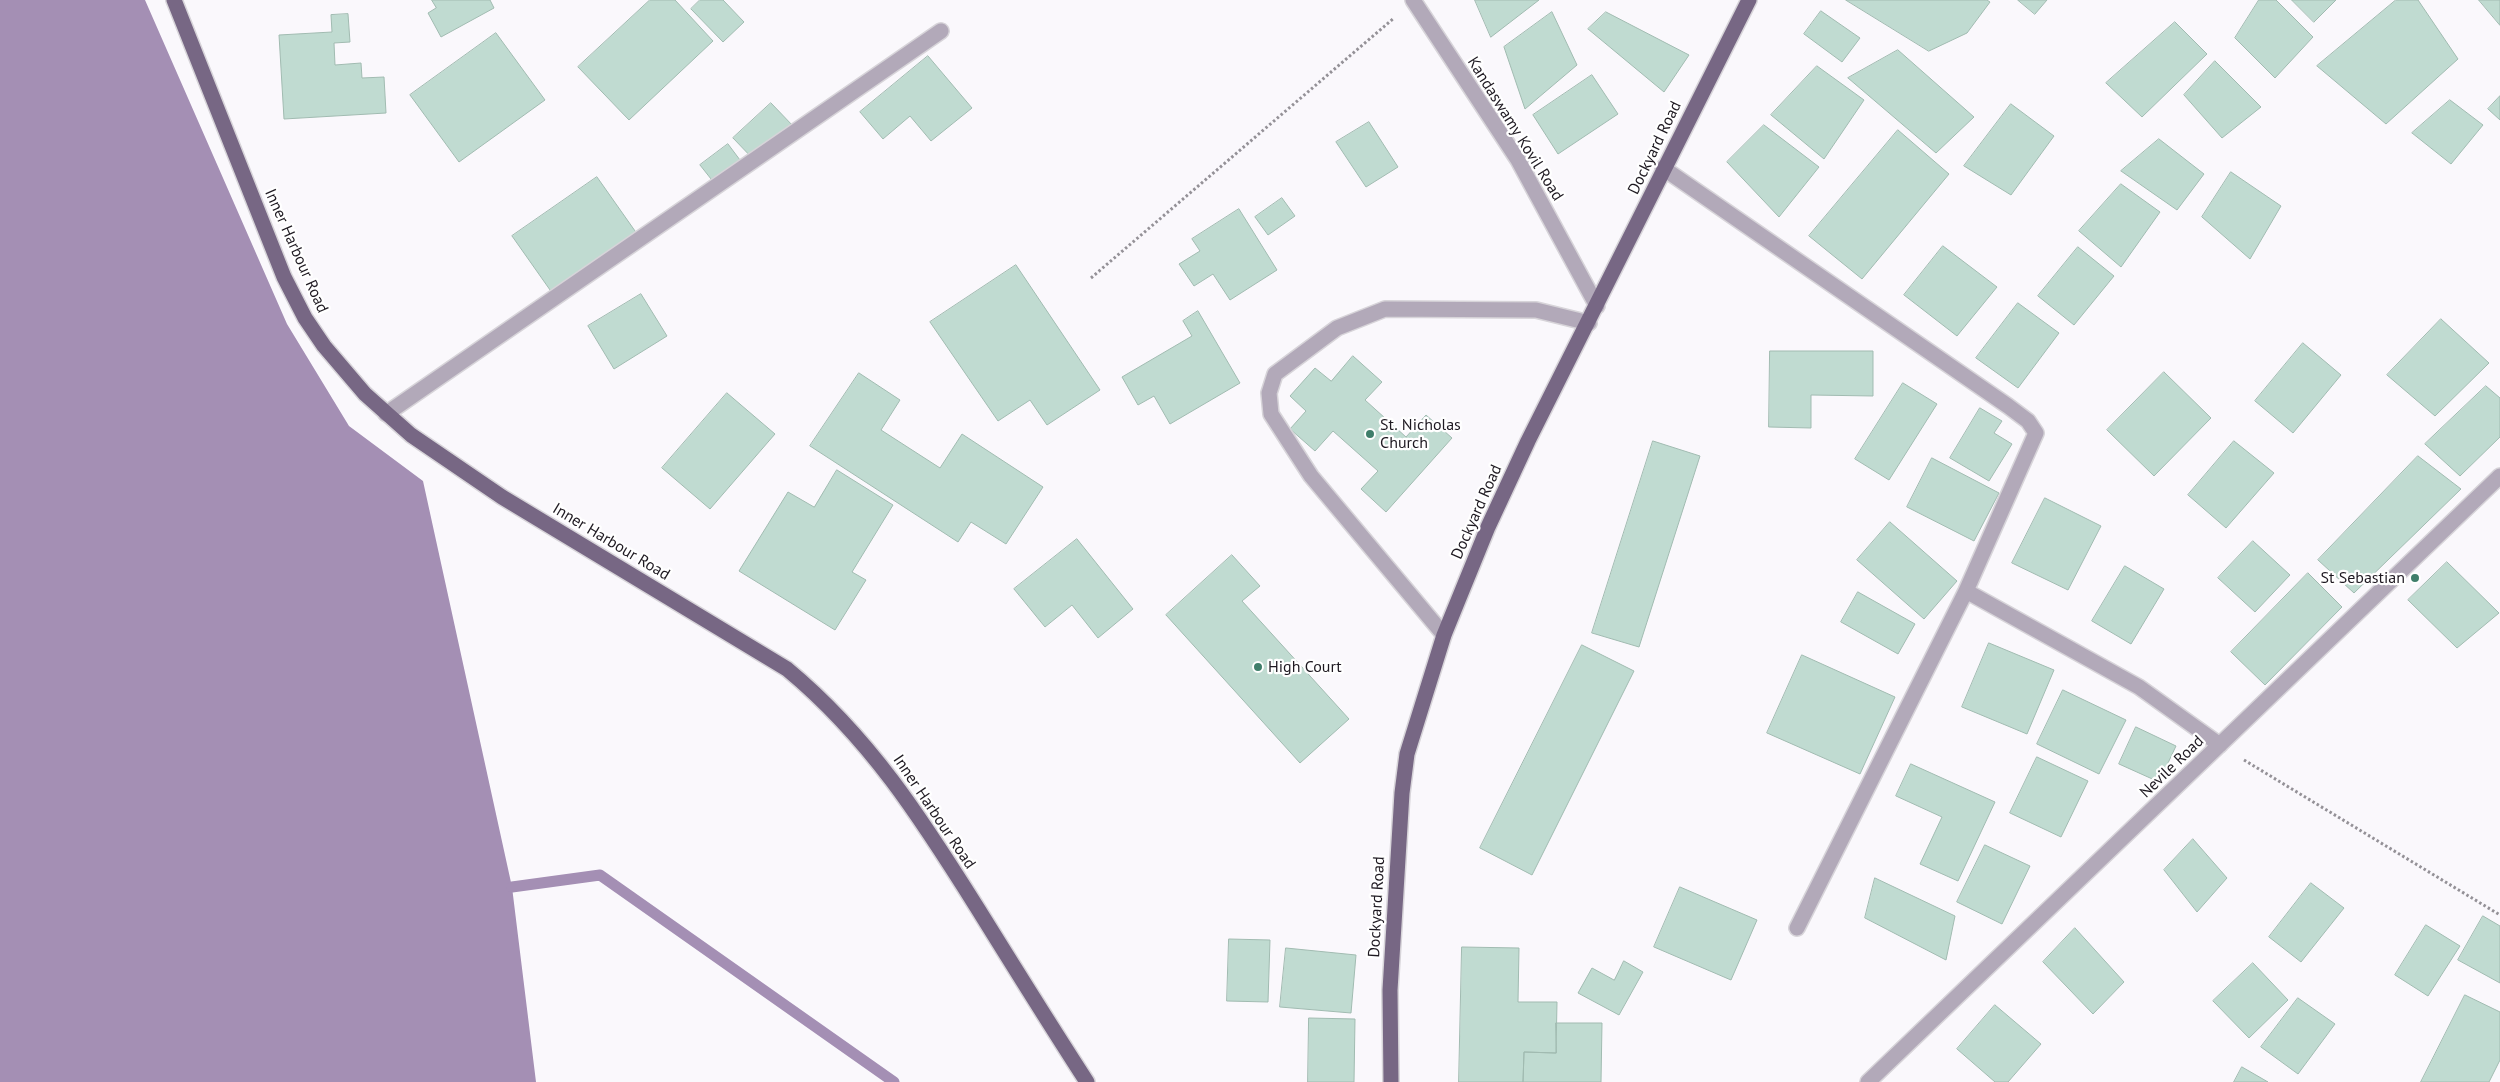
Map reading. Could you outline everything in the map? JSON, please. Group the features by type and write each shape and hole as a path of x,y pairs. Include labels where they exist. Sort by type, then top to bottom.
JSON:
{"main road":[{"name":"Inner Harbour Road","path":"174,0 268,238 305,318 342,370 386,414 459,469 787,669 842,718 898,788 951,867 1087,1082"},
{"name":"Dockyard Road","path":"1391,1082 1390,990 1402,792 1407,754 1444,635 1488,527 1516,467 1597,306 1663,168 1749,0"}],"street":[{"name":"Kandaswamy Kovil Road","path":"1413,0 1518,160 1597,306"},
{"path":"386,414 941,31"},
{"path":"1663,168 2028,421 2036,433 1966,591 1797,928"},
{"path":"1444,635 1312,476 1276,422 1271,414 1269,393 1275,374 1337,328 1385,309 1536,310 1589,322"},
{"name":"Nevile Road","path":"1868,1082 2500,476"},
{"path":"1966,591 2139,687 2220,745"}],"path":[{"path":"1091,278 1413,0"},
{"path":"2220,745 2500,914"}],"shaded area":[{"path":"0,0 145,0 287,324 349,426 423,481 512,887 536,1082 0,1082"}],"building":[{"path":"432,0 490,0 494,8 441,37 428,13 436,8"},
{"path":"650,0 675,0 713,41 629,120 578,67"},
{"path":"700,0 723,0 744,22 723,42 691,9"},
{"path":"1475,0 1539,0 1491,37"},
{"path":"1846,0 1987,0 1990,2 1967,33 1929,51"},
{"path":"2018,0 2047,0 2035,14"},
{"path":"2259,0 2276,0 2313,37 2275,78 2235,38"},
{"path":"2292,0 2336,0 2314,22"},
{"path":"2396,0 2418,0 2458,59 2386,124 2317,66"},
{"path":"2479,0 2500,0 2500,25"},
{"path":"1821,11 1860,38 1842,62 1804,34"},
{"path":"1552,12 1577,65 1525,109 1504,47"},
{"path":"1606,12 1689,55 1664,92 1588,29"},
{"path":"348,14 350,42 334,43 335,65 361,63 362,78 384,77 386,113 284,119 279,35 332,32 331,15"},
{"path":"2175,22 2207,54 2142,117 2106,83"},
{"path":"496,33 545,100 459,162 410,95"},
{"path":"1898,50 1974,117 1936,153 1848,78"},
{"path":"928,56 972,108 931,141 910,116 883,139 860,112"},
{"path":"2215,61 2261,107 2222,138 2184,95"},
{"path":"1817,66 1864,100 1824,159 1771,115"},
{"path":"1592,75 1618,114 1558,154 1533,115"},
{"path":"2500,96 2500,120 2488,109"},
{"path":"2450,100 2483,125 2451,164 2412,133"},
{"path":"771,103 794,127 756,162 733,138"},
{"path":"2011,104 2054,136 2011,195 1964,166"},
{"path":"1369,122 1398,167 1366,187 1336,142"},
{"path":"1764,125 1819,167 1779,217 1727,162"},
{"path":"1898,130 1949,174 1862,279 1809,236"},
{"path":"2159,139 2204,174 2177,210 2121,171"},
{"path":"728,144 743,164 715,184 700,165"},
{"path":"2231,172 2281,206 2250,259 2202,217"},
{"path":"597,177 640,238 555,297 512,236"},
{"path":"2121,184 2160,212 2121,267 2079,231"},
{"path":"1282,198 1295,216 1268,235 1255,217"},
{"path":"1239,209 1277,270 1230,300 1213,274 1194,286 1179,264 1200,251 1192,239"},
{"path":"1943,246 1997,287 1957,336 1904,295"},
{"path":"2078,247 2114,276 2074,325 2038,296"},
{"path":"1016,265 1100,390 1047,425 1030,400 998,421 930,322"},
{"path":"641,294 667,336 614,369 588,326"},
{"path":"2018,303 2059,333 2018,388 1976,358"},
{"path":"1198,311 1240,383 1170,424 1154,396 1138,405 1122,377 1192,336 1183,321"},
{"path":"2441,319 2489,363 2435,416 2387,375"},
{"path":"2303,343 2341,375 2293,433 2255,401"},
{"path":"1770,351 1873,351 1873,396 1811,395 1811,428 1769,427"},
{"name":"St. Nicholas Church","path":"1353,356 1382,382 1365,400 1406,437 1426,415 1452,438 1386,512 1361,489 1378,471 1333,431 1315,451 1290,429 1306,411 1290,396 1315,368 1331,381"},
{"path":"2164,372 2211,418 2154,476 2107,430"},
{"path":"859,373 900,400 881,430 940,468 962,434 1043,487 1006,544 971,522 958,542 810,446"},
{"path":"1903,383 1937,404 1889,480 1855,459"},
{"path":"2486,386 2500,398 2500,437 2460,476 2425,444"},
{"path":"727,393 775,434 710,509 662,468"},
{"path":"1980,408 2002,421 1994,433 2012,444 1989,481 1950,458"},
{"path":"1653,441 1700,456 1639,647 1592,633"},
{"path":"2234,441 2274,473 2226,528 2188,495"},
{"path":"2418,456 2461,489 2354,593 2318,560"},
{"path":"1932,458 1999,493 1974,541 1907,507"},
{"path":"837,470 893,505 852,572 866,580 835,630 739,571 788,492 814,507"},
{"path":"2045,498 2101,526 2068,590 2012,563"},
{"path":"1890,522 1957,581 1924,619 1857,560"},
{"path":"1077,539 1133,609 1098,638 1072,605 1045,627 1014,589"},
{"path":"2253,541 2290,575 2255,612 2218,578"},
{"name":"High Court","path":"1232,555 1260,586 1242,601 1349,719 1300,763 1166,615"},
{"path":"2447,562 2499,613 2457,648 2408,600"},
{"path":"2125,566 2164,589 2131,644 2092,621"},
{"path":"2308,573 2342,607 2265,685 2231,652"},
{"path":"1858,592 1915,624 1898,654 1841,622"},
{"path":"1989,643 2054,670 2027,734 1962,707"},
{"path":"1582,645 1634,671 1532,875 1480,848"},
{"path":"1802,655 1895,697 1860,774 1767,733"},
{"path":"2063,690 2126,720 2099,774 2037,744"},
{"path":"2136,727 2176,746 2159,782 2119,764"},
{"path":"2037,757 2088,781 2061,837 2010,813"},
{"path":"1911,764 1995,802 1958,881 1920,864 1942,817 1896,796"},
{"path":"2193,839 2227,878 2197,912 2164,870"},
{"path":"1985,845 2030,866 2002,924 1957,902"},
{"path":"1875,878 1955,916 1946,960 1865,918"},
{"path":"2311,883 2344,908 2301,962 2269,937"},
{"path":"1680,887 1757,920 1731,980 1654,947"},
{"path":"2483,916 2500,926 2500,983 2458,960"},
{"path":"2426,925 2460,946 2428,996 2395,975"},
{"path":"2075,928 2124,982 2093,1014 2043,962"},
{"path":"1229,939 1270,940 1268,1002 1227,1001"},
{"path":"1462,947 1519,948 1518,1002 1557,1002 1556,1053 1524,1052 1523,1082 1459,1082"},
{"path":"1286,948 1356,955 1351,1013 1280,1007"},
{"path":"1624,961 1643,972 1619,1015 1578,993 1592,968 1614,980"},
{"path":"2253,963 2288,1000 2249,1038 2213,1001"},
{"path":"2465,995 2500,1012 2500,1060 2489,1082 2421,1082"},
{"path":"2298,998 2335,1024 2298,1074 2261,1047"},
{"path":"1995,1005 2041,1044 2008,1082 1995,1082 1957,1049"},
{"path":"1309,1018 1355,1019 1354,1082 1308,1082"},
{"path":"1556,1023 1602,1023 1601,1082 1523,1082 1524,1052 1556,1053"},
{"path":"2242,1067 2268,1082 2234,1082"}],"waterway":[{"path":"512,887 600,875 894,1082"}],"place":[{"name":"St. Nicholas Church","path":"1370,434"},
{"name":"St Sebastian","path":"2415,578"},
{"name":"High Court","path":"1258,667"}]}
